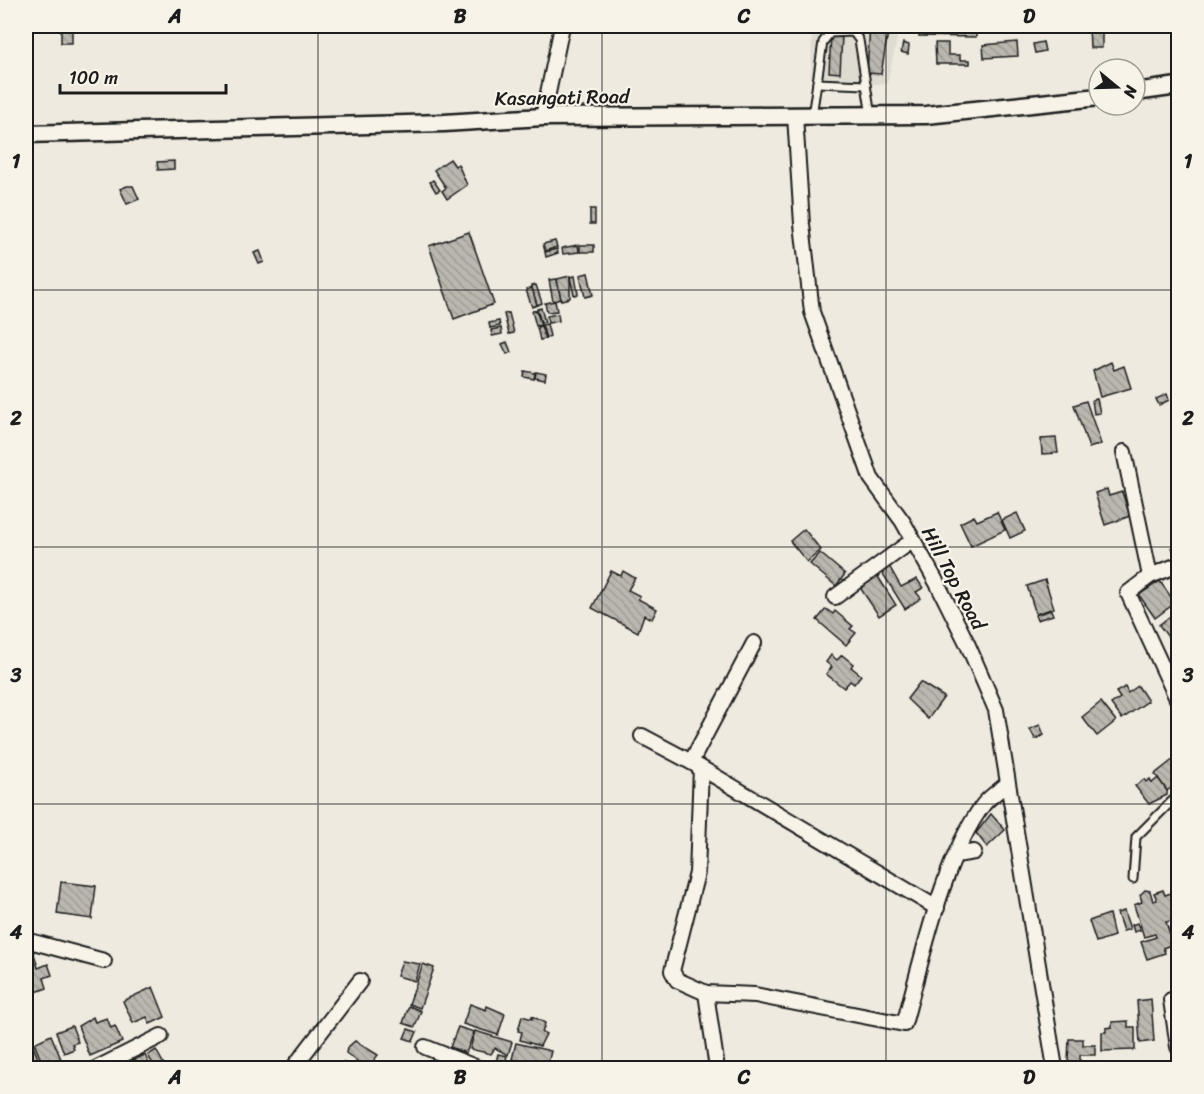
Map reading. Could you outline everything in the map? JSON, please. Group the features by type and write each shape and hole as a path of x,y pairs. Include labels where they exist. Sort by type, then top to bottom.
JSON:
{"street":[{"path":"543,117 562,26"},
{"path":"1147,90 1179,86"},
{"name":"Kasangati Road","path":"26,134 422,123 543,117 926,115 1087,98"},
{"name":"Hill Top Road","path":"795,117 802,224 812,312 872,478 914,540 967,643 996,710 1055,1068"},
{"path":"1124,452 1150,576"},
{"path":"835,597 914,540"},
{"path":"1179,565 1150,576 1128,593 1179,701"},
{"path":"754,643 696,765 697,873 672,971 677,980 706,993 755,995 904,1024 937,908 956,855 984,804 1007,784"},
{"path":"642,736 696,765 937,908"},
{"path":"956,855 974,852"},
{"path":"26,940 104,961"},
{"path":"293,1068 360,981"},
{"path":"706,993 717,1068"},
{"path":"1171,1000 1179,1047"},
{"path":"97,1068 161,1036"},
{"path":"425,1047 478,1068"}],"lane":[{"path":"812,116 826,36 830,33 853,32 859,40 871,116"},
{"path":"817,83 866,85"},
{"path":"1133,879 1136,837 1179,795"}],"shaded area":[{"path":"812,26 900,26 887,84 811,84"}],"building":[{"path":"61,26 72,26 72,43 61,43"},
{"path":"870,26 885,26 884,32 888,32 881,74 867,73"},
{"path":"920,26 976,26 976,37 919,36"},
{"path":"1051,26 1061,26 1060,33 1050,32"},
{"path":"1089,26 1102,26 1102,48 1090,48"},
{"path":"831,35 842,36 840,73 829,72"},
{"path":"1017,42 1018,56 984,58 983,45"},
{"path":"1043,42 1045,51 1035,53 1033,44"},
{"path":"903,43 909,45 908,54 901,52"},
{"path":"935,43 948,43 948,55 960,55 960,60 970,60 970,64 936,64"},
{"path":"450,159 455,166 458,164 467,185 447,199 442,191 446,188 434,170"},
{"path":"174,161 174,169 158,170 157,162"},
{"path":"433,180 440,190 436,192 430,182"},
{"path":"133,186 139,199 127,204 120,189"},
{"path":"590,209 595,209 595,224 590,224"},
{"path":"469,232 494,304 454,319 429,246"},
{"path":"555,241 557,247 545,251 543,244"},
{"path":"578,245 579,252 563,254 562,248"},
{"path":"580,245 594,245 594,252 580,252"},
{"path":"557,249 558,253 546,257 545,252"},
{"path":"260,251 264,262 259,264 254,253"},
{"path":"588,273 593,295 585,297 580,275"},
{"path":"570,276 570,298 561,300 557,279"},
{"path":"575,276 578,294 574,295 570,277"},
{"path":"556,279 561,299 553,301 549,280"},
{"path":"536,285 542,303 537,305 531,286"},
{"path":"532,288 537,305 532,307 526,290"},
{"path":"555,301 557,311 547,312 545,303"},
{"path":"541,308 545,322 541,323 537,309"},
{"path":"536,310 541,325 536,326 532,311"},
{"path":"509,313 514,333 509,334 504,314"},
{"path":"558,314 559,321 548,323 547,316"},
{"path":"499,321 500,326 490,328 489,323"},
{"path":"547,324 550,336 546,338 542,325"},
{"path":"541,326 545,339 540,340 537,327"},
{"path":"501,328 502,334 492,336 491,330"},
{"path":"507,342 511,352 507,354 502,344"},
{"path":"1111,362 1114,370 1124,366 1131,388 1100,397 1093,371"},
{"path":"525,371 535,373 534,379 524,377"},
{"path":"536,372 546,374 545,380 535,378"},
{"path":"1167,394 1169,400 1159,405 1156,399"},
{"path":"1097,399 1100,413 1094,414 1092,400"},
{"path":"1086,401 1101,444 1089,448 1074,405"},
{"path":"1056,438 1058,453 1042,454 1041,439"},
{"path":"1107,489 1109,496 1122,492 1130,516 1105,525 1095,493"},
{"path":"997,512 1005,530 971,546 960,523 974,516 977,521"},
{"path":"1017,513 1025,531 1010,538 1002,520"},
{"path":"804,529 821,550 807,562 790,541"},
{"path":"1178,539 1178,554 1175,555 1172,547 1176,545 1175,541"},
{"path":"820,553 845,574 836,586 810,564"},
{"path":"888,564 901,587 917,579 923,588 916,592 921,598 905,609 880,569"},
{"path":"611,571 621,576 623,571 635,578 628,590 640,596 638,599 657,609 652,619 644,615 638,632 592,608"},
{"path":"875,572 896,605 879,616 857,583"},
{"path":"1045,580 1054,608 1036,614 1027,586"},
{"path":"1160,581 1175,603 1155,618 1139,595"},
{"path":"826,609 833,614 835,611 853,626 850,629 856,633 846,645 817,620"},
{"path":"1051,610 1053,615 1037,620 1035,615"},
{"path":"1178,610 1178,642 1174,645 1159,625"},
{"path":"831,655 837,660 842,655 853,664 851,667 861,675 854,684 850,681 844,688 826,674 832,667 826,662"},
{"path":"920,682 944,697 928,719 907,699"},
{"path":"1138,686 1148,701 1122,719 1111,704 1120,698 1116,692 1125,687 1128,693"},
{"path":"1101,702 1116,721 1097,736 1082,717"},
{"path":"1040,725 1044,735 1035,739 1030,729"},
{"path":"1175,758 1178,763 1178,782 1167,791 1155,774"},
{"path":"1158,778 1167,791 1167,795 1149,804 1135,786 1144,779 1146,782 1150,779 1152,783"},
{"path":"991,814 1005,830 987,847 976,833"},
{"path":"61,882 96,886 92,919 57,914"},
{"path":"1145,890 1150,891 1153,901 1157,900 1154,893 1163,890 1165,895 1174,892 1176,900 1178,899 1178,931 1174,933 1171,921 1166,922 1173,944 1163,948 1165,953 1147,959 1141,942 1156,937 1155,934 1144,937 1134,905 1142,902 1140,895"},
{"path":"1124,911 1130,929 1123,931 1117,913"},
{"path":"1109,914 1114,936 1096,942 1089,921"},
{"path":"1137,923 1140,930 1134,932 1132,925"},
{"path":"33,950 38,968 48,964 52,975 44,978 47,988 28,995 26,951"},
{"path":"402,961 420,964 415,981 397,976"},
{"path":"423,964 434,968 420,1008 409,1004"},
{"path":"153,987 165,1017 150,1024 147,1017 133,1023 123,1001"},
{"path":"1151,999 1154,1041 1140,1043 1137,1001"},
{"path":"470,1004 486,1010 487,1006 505,1014 498,1035 463,1024"},
{"path":"409,1006 421,1011 415,1027 403,1023"},
{"path":"522,1016 532,1019 532,1016 545,1023 542,1033 546,1034 540,1046 520,1040 522,1032 518,1031"},
{"path":"93,1017 95,1022 107,1018 111,1028 115,1026 122,1042 90,1056 78,1026"},
{"path":"1128,1021 1128,1027 1135,1027 1135,1050 1102,1051 1102,1032 1112,1027 1112,1022"},
{"path":"72,1026 78,1042 72,1044 74,1049 64,1053 56,1032"},
{"path":"458,1027 474,1032 466,1053 450,1047"},
{"path":"408,1029 417,1032 413,1041 404,1038"},
{"path":"475,1031 512,1042 508,1055 495,1048 491,1054 470,1049"},
{"path":"51,1035 61,1059 44,1067 34,1043"},
{"path":"1069,1039 1083,1039 1083,1045 1095,1045 1095,1055 1080,1055 1080,1062 1068,1061"},
{"path":"355,1041 378,1055 368,1068 355,1063 357,1061 346,1053 347,1048"},
{"path":"29,1043 31,1047 33,1046 42,1068 26,1068 26,1045"},
{"path":"516,1043 551,1051 547,1068 530,1068 531,1064 512,1059"},
{"path":"156,1050 166,1068 155,1068 148,1055"},
{"path":"498,1054 507,1056 505,1064 496,1062"},
{"path":"145,1055 151,1068 118,1068 129,1062"},
{"path":"343,1062 352,1068 336,1068"}]}
